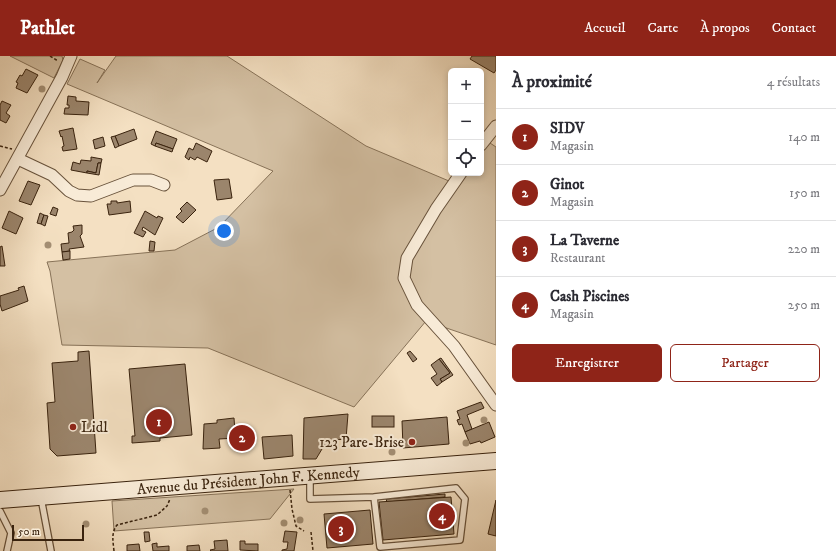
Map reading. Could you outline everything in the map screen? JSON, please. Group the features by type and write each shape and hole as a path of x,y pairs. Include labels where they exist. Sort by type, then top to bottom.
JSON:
{"main road":[{"name":"Avenue du Président John F. Kennedy","path":"0,500 496,461"}],"street":[{"path":"0,190 62,77 71,56"},
{"path":"484,142 494,131"},
{"path":"18,159 52,175 69,191 77,195 91,196 133,180 152,180 164,185"},
{"path":"459,176 436,209 406,258 404,278 417,305 454,346 496,405"}],"lane":[{"path":"310,476 310,499 374,497 456,488 465,499 460,540 380,547 374,497"},
{"path":"41,497 51,551"},
{"path":"0,511 11,533 7,551"}],"path":[{"path":"114,551 112,533 117,525 157,515 167,506 177,487"},
{"path":"289,488 296,526 304,531"},
{"path":"311,532 313,551"}],"shaded area":[{"path":"10,56 62,56 63,60 54,78"},
{"path":"116,56 227,56 366,146 449,181 452,176 484,176 484,139 496,147 496,345 426,321 354,407 208,348 62,345 50,271 47,262 175,250 219,227 273,171 67,84 80,59 105,70 97,83"},
{"path":"294,489 270,519 114,531 112,501"}],"building":[{"path":"472,56 496,56 496,70 494,73 470,59"},
{"path":"26,69 38,75 27,93 16,88 18,83 16,82"},
{"path":"68,96 76,97 76,101 89,102 88,115 64,114 65,108 69,108 69,105 67,105"},
{"path":"2,101 11,105 6,113 10,116 6,123 0,120 0,105"},
{"path":"73,128 77,149 63,151 62,147 64,146 62,136 61,137 59,131"},
{"path":"134,129 137,139 119,146 115,136"},
{"path":"156,131 177,139 173,149 156,143 155,146 151,144"},
{"path":"115,136 119,146 115,148 111,137"},
{"path":"103,137 105,146 95,149 93,140"},
{"path":"156,143 173,149 172,152 155,146"},
{"path":"196,143 212,151 207,162 197,157 195,160 190,157 189,160 185,157 189,148 193,150"},
{"path":"91,157 102,159 101,163 98,163 96,173 71,170 73,162 80,164 81,160 91,161"},
{"path":"98,163 101,163 99,175 87,173 87,171 96,173"},
{"path":"229,179 232,198 217,200 214,180"},
{"path":"28,181 40,185 31,205 19,201"},
{"path":"111,201 117,201 117,203 130,201 131,212 109,215 107,204 111,204"},
{"path":"187,202 196,210 183,223 176,217 182,211 180,209"},
{"path":"53,207 58,209 56,216 50,214"},
{"path":"9,211 23,218 16,234 2,228"},
{"path":"145,211 157,218 158,216 163,218 155,235 143,227 142,230 146,232 143,237 134,233"},
{"path":"40,213 44,215 41,224 37,223"},
{"path":"44,215 48,216 45,226 41,224"},
{"path":"82,225 82,234 80,236 84,247 69,249 70,251 62,252 61,244 69,243 68,233 74,230 73,226"},
{"path":"150,241 155,242 154,251 149,251"},
{"path":"2,246 5,266 0,266 0,247"},
{"path":"70,251 70,259 63,260 62,252"},
{"path":"24,286 28,301 2,311 0,296 19,290 18,288"},
{"path":"89,351 96,453 57,456 50,449 47,403 55,402 52,363 78,361 78,352"},
{"path":"410,351 417,359 413,362 407,353"},
{"path":"441,358 453,375 442,382 440,379 450,373 439,359"},
{"path":"439,359 450,373 440,379 442,382 437,386 431,378 437,374 431,365"},
{"path":"185,364 192,435 160,438 160,441 132,443 132,436 135,436 129,369"},
{"path":"481,402 484,408 467,415 472,429 465,432 462,424 459,425 457,420 460,419 457,411"},
{"path":"348,414 346,439 333,440 325,444 316,459 303,459 304,418"},
{"path":"372,416 394,416 394,427 372,427"},
{"path":"447,417 449,444 403,448 402,421"},
{"path":"234,418 235,432 246,431 245,446 236,447 236,438 219,439 220,448 203,449 204,424 217,423 217,420"},
{"path":"489,422 495,437 481,443 480,441 470,444 465,432"},
{"path":"292,435 293,456 264,459 262,437"},
{"path":"445,494 445,497 387,502 386,499"},
{"path":"451,497 454,534 383,540 379,502"},
{"path":"496,500 496,536 488,534"},
{"path":"370,510 373,544 327,548 324,514"},
{"path":"285,531 297,532 294,551 282,551 287,549 288,542 283,542"},
{"path":"144,532 149,532 150,541 145,542"},
{"path":"227,540 228,551 210,550 215,549 214,541"},
{"path":"240,541 245,541 245,544 258,544 258,551 240,550"},
{"path":"157,543 157,547 169,546 169,551 153,551 152,544"},
{"path":"139,544 140,551 127,551 127,545"},
{"path":"199,545 200,551 187,551 187,546"}],"place":[{"name":"SIDV","path":"159,422"},
{"name":"Lidl","path":"73,427"},
{"name":"Ginot","path":"242,438"},
{"name":"123 Pare-Brise","path":"412,442"},
{"name":"Cash Piscines","path":"442,516"},
{"name":"La Taverne","path":"341,529"}]}
